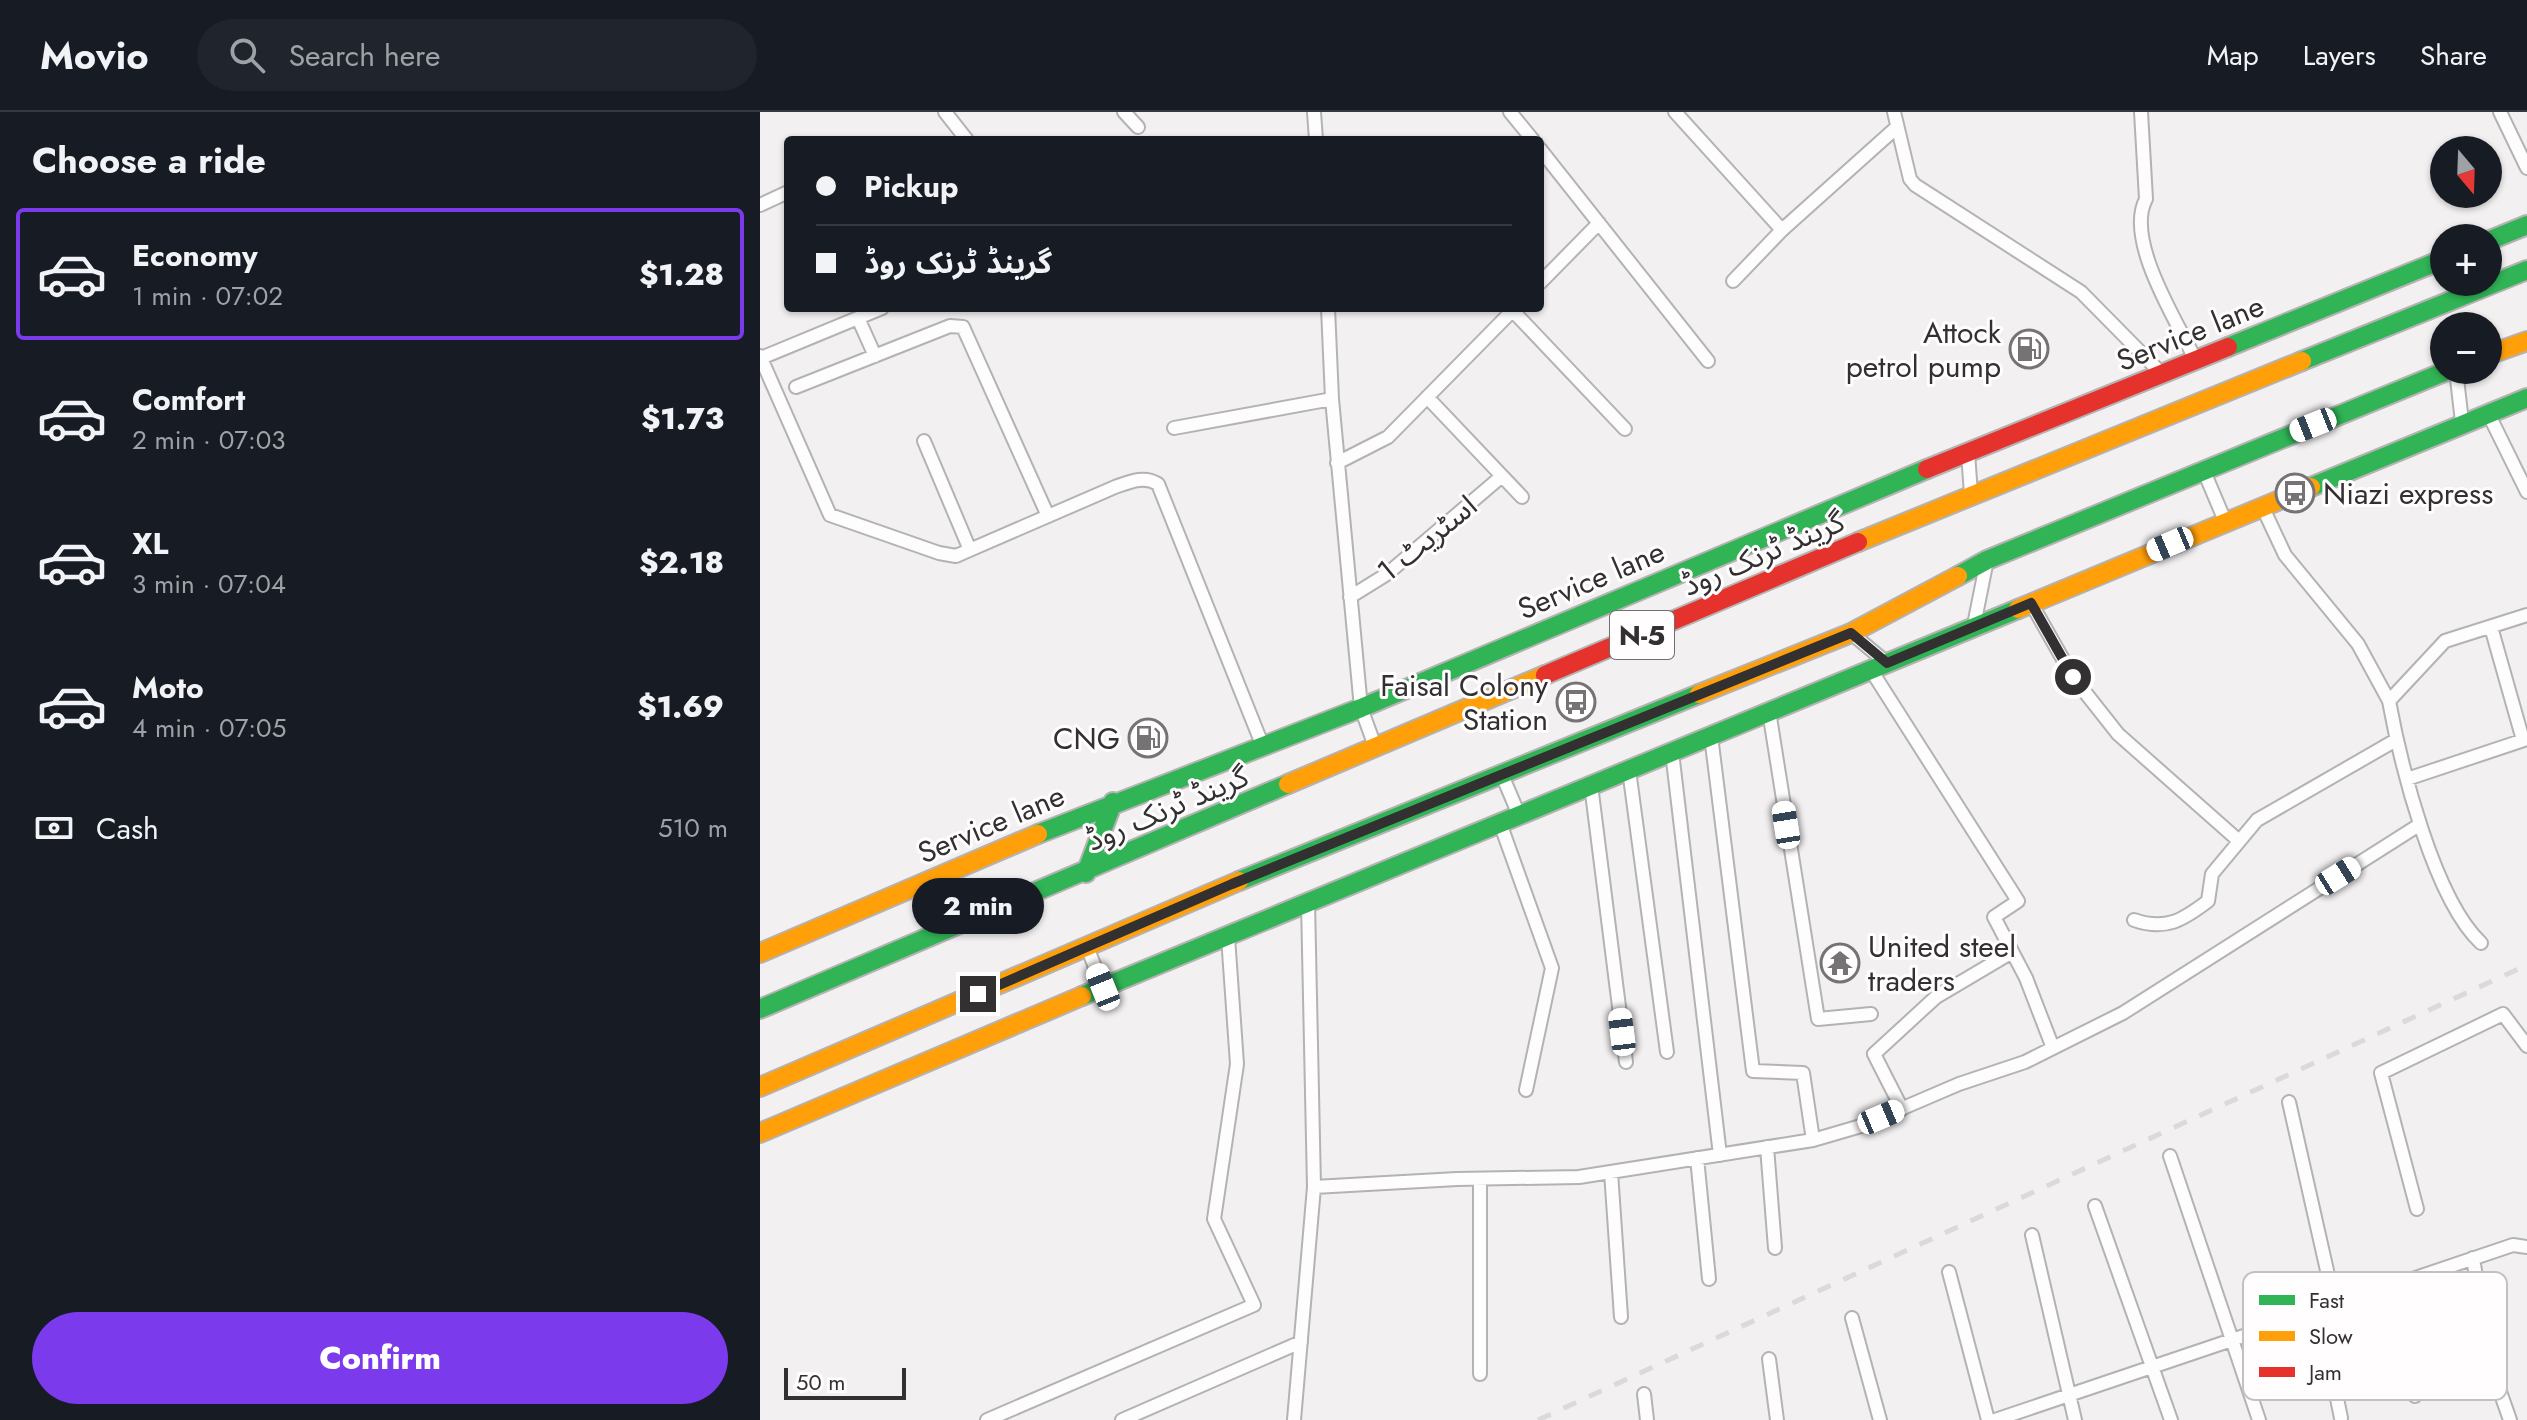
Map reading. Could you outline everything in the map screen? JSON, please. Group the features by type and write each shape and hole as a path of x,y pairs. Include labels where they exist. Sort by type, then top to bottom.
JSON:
{"main road":[{"path":"2502,235 2527,225"},
{"name":"Service lane","path":"760,953 1113,802 1361,708 1968,453 2430,265"},
{"name":"گرینڈ ٹرنک روڈ","path":"760,1009 1086,873 1971,494 2527,270"},
{"path":"2502,350 2527,341"},
{"name":"N-5","path":"760,1087 1087,947 1851,633 1987,560 2430,378"},
{"path":"760,1133 1103,987 2462,422 2527,398"},
{"path":"1086,873 1113,802"}],"street":[{"path":"945,112 964,136"},
{"path":"1124,112 1138,127"},
{"path":"1314,112 1316,136"},
{"path":"1511,112 1530,136"},
{"path":"1675,112 1782,230"},
{"path":"1894,112 1910,179 1915,185 2081,292 2163,375"},
{"path":"2141,112 2146,199 2140,209 2139,230 2155,278 2196,361"},
{"path":"2500,112 2527,168"},
{"path":"1733,281 1782,230 1897,127"},
{"path":"1544,154 1708,361"},
{"path":"760,205 784,194"},
{"path":"1544,279 1599,223"},
{"path":"872,312 761,357 830,515 947,556 970,550 1137,480 1151,480 1158,484 1262,744"},
{"path":"1328,312 1337,463 1361,708 1376,749"},
{"path":"1337,463 1388,437 1511,312"},
{"path":"1517,312 1625,429"},
{"path":"858,318 875,356"},
{"path":"796,387 950,326 963,327 1048,516"},
{"path":"2458,384 2462,422"},
{"path":"1427,397 1522,497"},
{"path":"1174,428 1332,399"},
{"path":"2488,413 2527,492"},
{"path":"924,441 970,550"},
{"path":"1968,453 1971,494"},
{"path":"2203,469 2225,521"},
{"name":"اسٹریٹ 1","path":"1350,597 1387,574 1502,476"},
{"path":"2262,506 2285,555 2358,644 2389,701 2419,825 2464,927 2481,943"},
{"path":"1974,625 1987,560"},
{"path":"2031,603 2073,677 2118,734 2239,841"},
{"path":"2389,701 2445,641 2527,615"},
{"path":"2407,779 2525,739 2491,627"},
{"path":"1851,633 1879,666 2018,901 1994,917 2053,1048"},
{"path":"1769,711 1818,1019 1871,1014"},
{"path":"1711,736 1753,1071 1803,1073 1813,1140"},
{"path":"2134,920 2152,926 2180,923 2208,901 2212,874 2257,820 2396,740"},
{"path":"1672,752 1720,1155"},
{"path":"1629,770 1667,1052"},
{"path":"1502,775 1519,815"},
{"path":"1591,785 1626,1062"},
{"path":"1500,823 1552,968 1526,1090"},
{"path":"1314,1187 1579,1177 1813,1140 1902,1109 2053,1048 2123,1013 2419,825"},
{"path":"1294,1420 1314,1187 1308,902"},
{"path":"987,1420 1254,1305 1214,1219 1237,1064 1228,937"},
{"path":"1087,947 1103,987"},
{"path":"1902,1109 1874,1054 1936,997 2012,952"},
{"path":"2417,1209 2381,1073 2503,1014 2527,1046"},
{"path":"2289,1102 2327,1272"},
{"path":"1767,1147 1775,1248"},
{"path":"2170,1156 2243,1374"},
{"path":"1697,1158 1709,1279"},
{"path":"1611,1172 1621,1317"},
{"path":"1480,1179 1480,1374"},
{"path":"2095,1206 2171,1420"},
{"path":"2032,1235 2075,1420"},
{"path":"2433,1272 2513,1245 2527,1247"},
{"path":"2473,1258 2475,1272"},
{"path":"1949,1272 1988,1420"},
{"path":"1852,1318 1880,1420"},
{"path":"1995,1420 2243,1336"},
{"path":"1122,1420 1301,1342"},
{"path":"1769,1359 1777,1420"},
{"path":"1644,1394 1647,1420"},
{"path":"2252,1400 2259,1420"},
{"path":"2337,1400 2341,1418"},
{"path":"2503,1400 2510,1420"}],"railway":[{"path":"1538,1420 2527,965"}],"traffic: fast":[{"path":"2502,235 2527,225"},
{"path":"2228,347 2430,265"},
{"path":"2302,361 2527,270"},
{"path":"1958,576 1987,560 2430,378"},
{"path":"2311,487 2527,398"},
{"path":"1038,834 1361,708 1927,469"},
{"path":"1082,996 2018,609"},
{"path":"1239,881 1699,694"},
{"path":"760,1009 1288,784"},
{"path":"1086,873 1113,802"}],"traffic: slow":[{"path":"2502,350 2527,341"},
{"path":"1858,542 2302,361"},
{"path":"2018,609 2311,487"},
{"path":"1699,694 1851,633 1958,576"},
{"path":"1288,784 1545,675"},
{"path":"760,953 1038,834"},
{"path":"760,1087 1239,881"},
{"path":"760,1133 1082,996"}],"traffic: jam":[{"path":"1927,469 2228,347"},
{"path":"1545,675 1858,542"}],"place":[{"name":"Attock petrol pump","path":"2029,349"},
{"name":"Niazi express","path":"2295,493"},
{"name":"Faisal Colony Station","path":"1576,702"},
{"name":"CNG","path":"1148,738"},
{"name":"United steel traders","path":"1840,963"}],"route":[{"path":"978,994 1232,884 1851,633 1887,663 2031,603 2073,677"}]}
